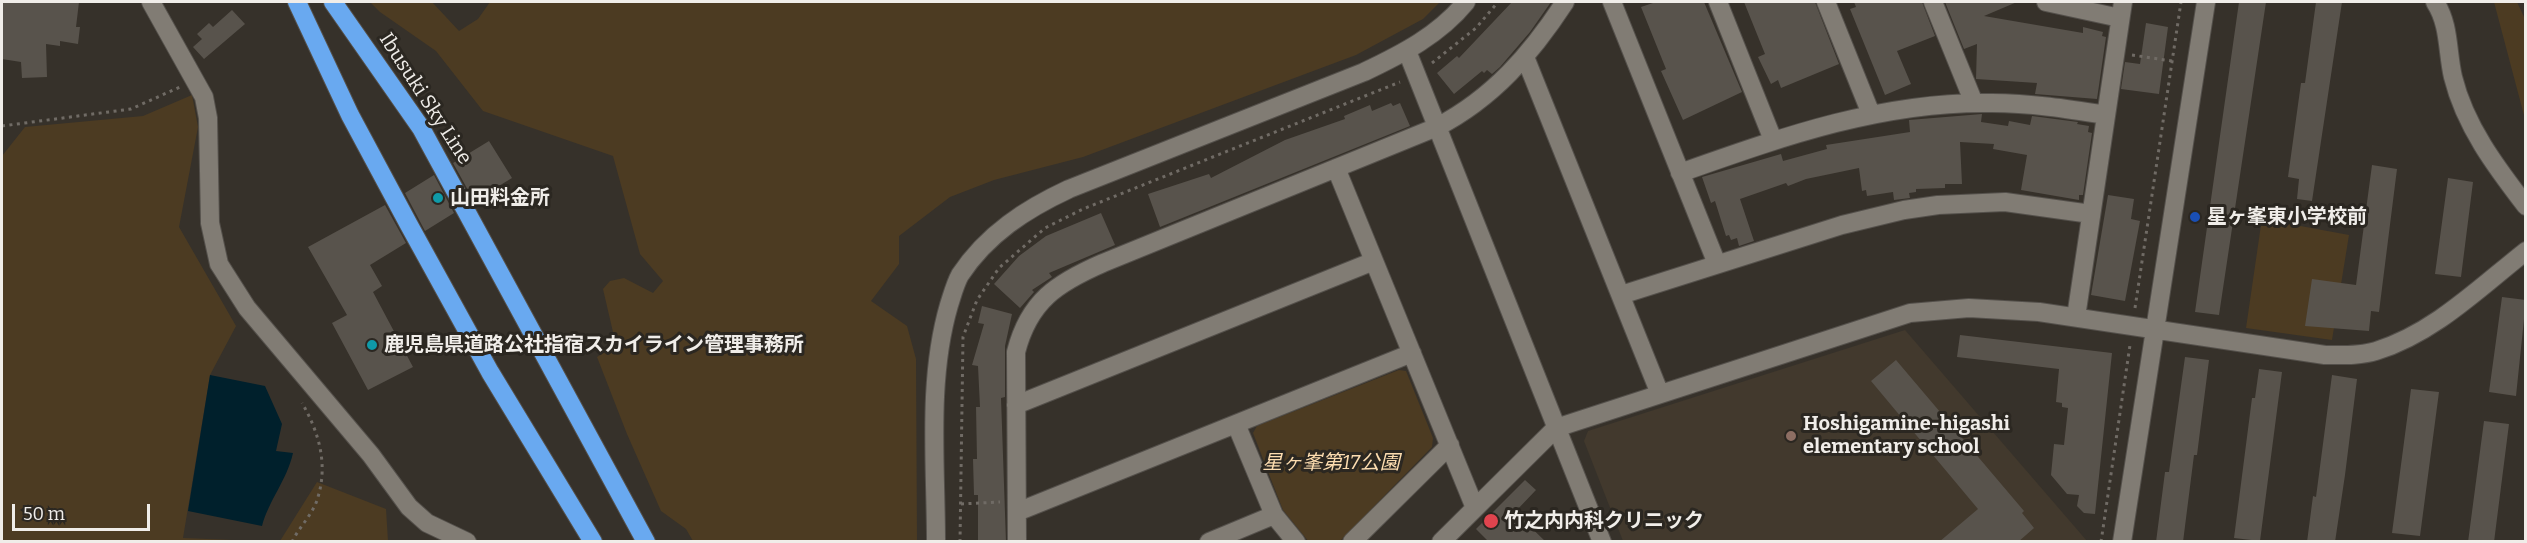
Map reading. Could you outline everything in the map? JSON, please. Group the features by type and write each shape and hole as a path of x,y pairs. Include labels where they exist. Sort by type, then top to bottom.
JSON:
{"highway":[{"path":"297,2 307,18 350,115 490,372 593,542"},
{"name":"Ibusuki Sky Line","path":"333,2 421,128 646,542"}],"street":[{"path":"151,2 204,97 208,118 210,223 219,264 246,308 371,455 409,507 427,523 467,542"},
{"path":"936,542 936,387 944,324 959,277 996,232 1029,208 1069,189 1364,72 1407,51 1434,33 1466,2"},
{"path":"1017,542 1016,352 1022,329 1033,310 1059,285 1103,262 1437,127 1462,114 1484,98 1525,57 1565,2"},
{"path":"1612,2 1717,264"},
{"path":"1718,2 1773,140"},
{"path":"1826,2 1871,114"},
{"path":"1933,2 1974,103"},
{"path":"2046,2 2121,10 2076,317"},
{"path":"2122,542 2206,2"},
{"path":"2435,2 2446,30 2453,77 2462,105 2492,161 2526,206"},
{"path":"1407,51 1556,428 1597,539"},
{"path":"1525,57 1660,394"},
{"path":"1680,173 1773,140 1871,114 1913,107 1974,103 2043,105 2106,115"},
{"path":"1336,168 1475,508"},
{"path":"1621,295 1842,225 1938,205 2005,202 2091,214"},
{"path":"1441,542 1556,428 1910,313 2000,308 2076,317 2325,355 2374,352 2414,336 2434,324 2526,251"},
{"path":"1016,405 1374,261"},
{"path":"1017,506 1236,424 1412,353"},
{"path":"1236,424 1274,515 1296,542"},
{"path":"1352,542 1450,445"},
{"path":"1209,542 1274,515"}],"path":[{"path":"2134,316 2181,2"},
{"path":"2115,52 2172,61"},
{"path":"2,126 131,109 196,80"},
{"path":"2101,542 2132,336"},
{"path":"292,542 318,499 322,465 321,448 311,419 301,401"},
{"path":"961,504 1017,506"}],"shaded area":[{"name":"Hoshigamine-higashi elementary school","path":"1905,330 2087,541 1623,541 1584,441 1588,431"}],"green space":[{"path":"370,2 432,2 459,31 478,19 490,2 1440,2 1423,19 1356,55 1083,157 994,180 950,197 899,236 899,264 871,301 907,326 916,359 917,542 693,541 686,529 661,511 627,434 597,357 616,345 603,289 610,281 624,278 653,293 663,281 640,254 613,156 483,111 436,51 380,12"},
{"path":"2494,2 2517,2 2525,19 2525,119"},
{"path":"192,95 198,127 179,227 236,326 210,375 183,538 258,541 2,542 2,156 25,127 143,116"},
{"path":"2268,220 2349,235 2332,340 2246,328 2261,225"},
{"name":"星ヶ峯第17公園","path":"1399,370 1406,371 1433,438 1432,447 1340,541 1309,542 1283,510 1253,433 1257,426"},
{"path":"317,482 386,509 388,541 280,541"}],"water":[{"path":"210,375 265,386 282,424 276,451 293,453 287,472 262,526 188,511"}],"building":[{"path":"2,2 79,2 76,27 80,27 78,44 60,41 60,46 46,44 47,77 22,78 21,62 2,59"},
{"path":"1512,2 1551,2 1530,32 1500,67 1492,74 1487,70 1484,73 1482,71 1454,94 1437,73 1457,56 1459,58"},
{"path":"1656,2 1704,2 1742,92 1683,120 1661,71 1666,69 1641,7"},
{"path":"1744,2 1815,2 1839,64 1781,88 1778,80 1771,84 1758,57 1765,54"},
{"path":"1854,2 1922,2 1935,36 1897,51 1911,84 1885,95 1850,9 1856,7"},
{"path":"1945,2 2017,2 1984,16 2083,33 2083,27 2103,32 2102,36 2106,37 2097,99 2035,94 2037,83 1976,79 1977,44 1964,49"},
{"path":"2239,2 2266,2 2219,315 2195,312"},
{"path":"2316,2 2342,2 2312,201 2297,199 2299,179 2288,177 2301,83 2305,83"},
{"path":"232,10 245,24 204,59 193,47 202,39 197,34 209,23 213,27"},
{"path":"2146,23 2168,27 2159,94 2121,89 2125,62 2140,64"},
{"path":"1391,103 1393,106 1400,103 1410,126 1160,227 1148,194 1209,174 1211,178 1285,140 1345,119 1344,116 1370,105 1372,111"},
{"path":"1982,114 1981,122 2008,126 2009,121 2030,125 2032,116 2078,122 2077,124 2089,126 2088,132 2092,133 2083,195 2079,195 2079,200 2021,190 2027,155 1993,149 1994,144 1960,142 1962,184 1945,184 1945,188 1916,189 1916,192 1909,193 1910,198 1894,200 1893,192 1867,196 1866,190 1862,191 1859,168 1806,179 1788,186 1786,183 1740,199 1754,241 1739,246 1737,238 1731,240 1729,235 1726,236 1715,201 1711,203 1702,177 1781,154 1783,161 1827,149 1826,145 1910,132 1909,120"},
{"path":"489,141 512,178 474,201 453,163"},
{"path":"2372,165 2397,169 2379,312 2371,311 2369,331 2305,326 2312,279 2356,285"},
{"path":"434,175 454,213 425,231 405,193"},
{"path":"2448,178 2473,182 2461,277 2435,274"},
{"path":"2108,195 2134,199 2131,219 2140,221 2125,301 2091,295"},
{"path":"385,205 406,243 370,265 382,286 373,292 413,367 368,390 332,323 347,315 308,247"},
{"path":"1101,213 1115,245 1049,273 1052,277 1032,290 1034,292 1020,308 994,284 1019,256 1046,236"},
{"path":"2502,297 2526,300 2516,396 2489,392"},
{"path":"982,306 1012,314 1005,346 1005,397 1001,398 1006,542 978,542 978,495 974,495 973,459 977,459 976,407 980,407 978,366 972,365 984,324 978,323"},
{"path":"1960,335 2112,353 2095,514 2084,513 2077,506 2079,495 2067,494 2051,475 2054,444 2064,445 2068,408 2056,402 2059,369 1957,357"},
{"path":"2185,357 2209,360 2197,455 2194,455 2183,542 2156,542 2165,472 2169,472"},
{"path":"1896,360 2024,511 2022,513 2034,528 2018,542 1939,542 1978,509 1871,381"},
{"path":"2259,369 2282,372 2260,541 2234,538 2252,398 2255,398"},
{"path":"2332,375 2357,379 2335,542 2307,542 2313,496 2316,497"},
{"path":"2411,389 2439,392 2420,536 2392,533"},
{"path":"2484,421 2509,424 2494,542 2468,542"},
{"path":"1525,480 1536,490 1515,512 1546,542 1489,542 1476,529"}],"place":[{"name":"山田料金所","path":"438,198"},
{"name":"星ヶ峯東小学校前","path":"2195,217"},
{"name":"鹿児島県道路公社指宿スカイライン管理事務所","path":"372,345"},
{"name":"Hoshigamine-higashi elementary school","path":"1791,436"},
{"name":"竹之内内科クリニック","path":"1491,521"}]}
